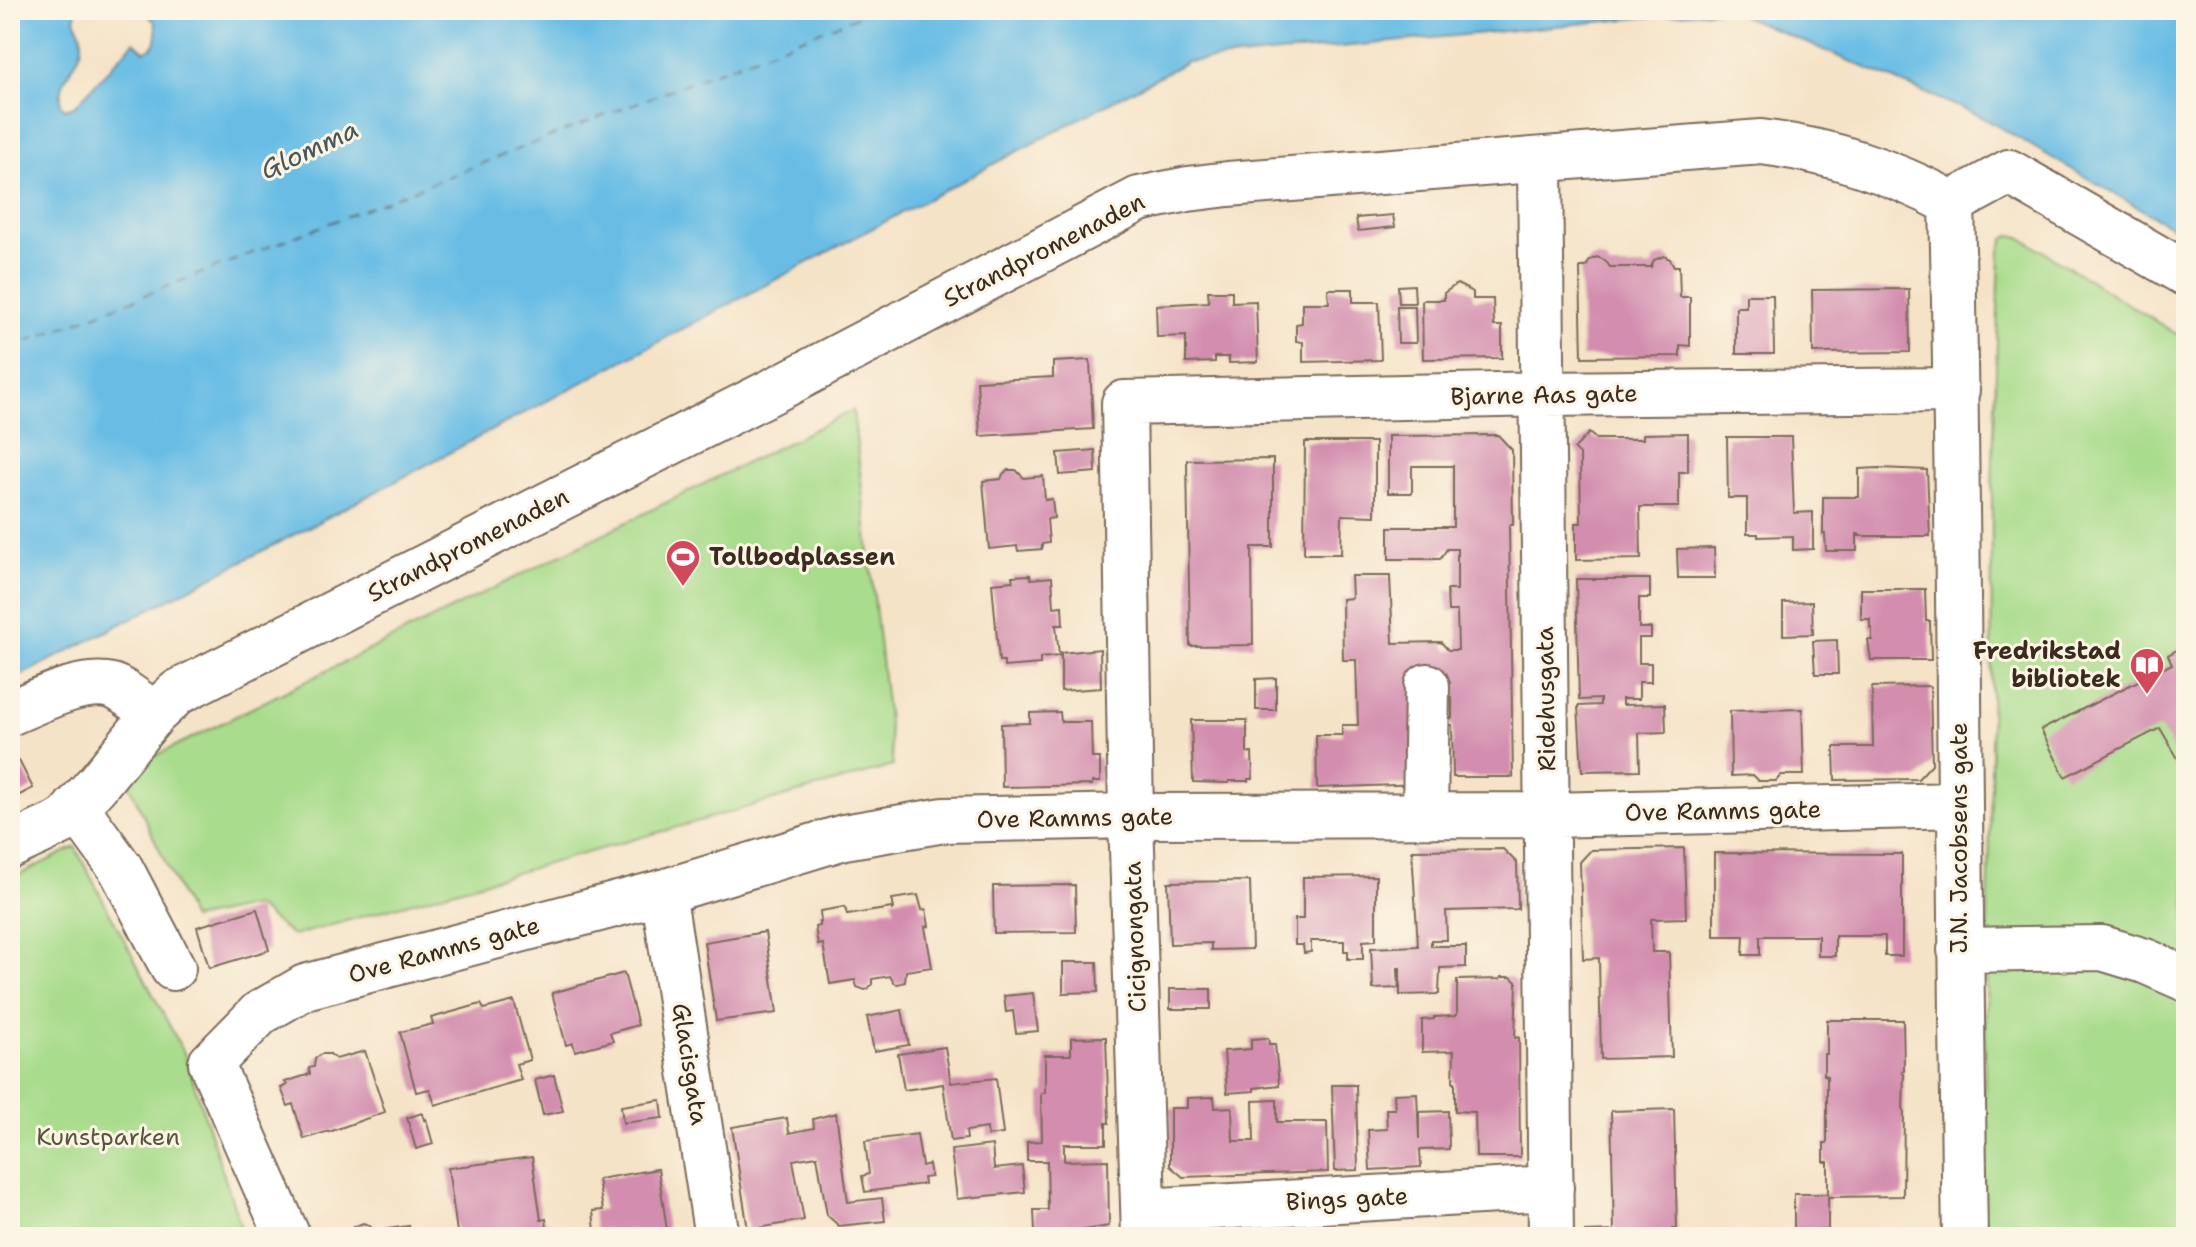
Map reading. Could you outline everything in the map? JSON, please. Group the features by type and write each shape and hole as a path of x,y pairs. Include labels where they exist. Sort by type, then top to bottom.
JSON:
{"street":[{"name":"Strandpromenaden","path":"10,846 64,821 154,714 178,692 786,384 1139,199 1228,184 1761,142 1826,152 1871,166 1917,184 1952,203"},
{"name":"Ridehusgata","path":"1540,160 1551,1237"},
{"path":"1957,390 1952,203 2009,172 2186,274"},
{"name":"Bjarne Aas gate","path":"1131,404 1542,394 1957,390"},
{"name":"J.N. Jacobsens gate","path":"1957,390 1965,1237"},
{"name":"Cicignongata","path":"1131,404 1124,403 1131,816 1144,1224"},
{"path":"10,713 62,691 112,686 154,714"},
{"path":"1425,815 1427,686"},
{"name":"Ove Ramms gate","path":"288,1237 211,1063 260,1013 305,987 663,892 844,837 944,820 1131,816 1548,815 1959,805"},
{"path":"76,807 121,869 173,968"},
{"name":"Glacisgata","path":"663,892 717,1237"},
{"path":"1960,950 2102,948 2145,961 2186,979"},
{"name":"Bings gate","path":"1144,1224 1551,1188"}],"green space":[{"path":"2012,235 2020,237 2186,340 2186,1237 1981,1237 1991,785 1992,491 2000,251 2004,239"},
{"name":"Tollbodplassen","path":"853,410 893,766 293,936 255,906 192,919 123,772"},
{"name":"Kunstparken","path":"75,847 184,1053 244,1237 10,1237 10,879"}],"water":[{"name":"Glomma","path":"10,10 76,10 82,48 63,85 61,105 65,109 76,105 134,42 144,51 153,47 156,27 147,10 1719,10 1186,62 330,516 18,677 10,677"},
{"path":"1729,10 2186,10 2186,235 1980,116"}],"building":[{"path":"1393,215 1395,227 1358,231 1356,218"},
{"path":"1664,256 1674,266 1679,266 1680,297 1690,297 1690,346 1680,345 1680,356 1582,357 1580,267 1586,267 1590,260 1597,257 1605,260 1610,267 1651,267 1654,260"},
{"path":"1457,284 1473,292 1473,299 1493,299 1494,326 1502,326 1502,358 1423,359 1422,300 1444,300 1444,293"},
{"path":"1414,285 1415,303 1399,303 1398,286"},
{"path":"1328,289 1353,289 1353,302 1379,302 1381,360 1303,362 1303,342 1296,341 1296,324 1302,323 1302,303 1329,303"},
{"path":"1909,289 1910,352 1813,353 1812,290"},
{"path":"1208,291 1232,291 1232,302 1256,301 1258,362 1229,363 1229,357 1215,357 1215,362 1186,363 1186,336 1157,337 1156,305 1209,302"},
{"path":"1746,295 1773,295 1774,354 1736,354 1736,307 1746,307"},
{"path":"1397,306 1415,306 1416,343 1398,343"},
{"path":"1090,360 1093,429 980,436 977,381 1053,377 1053,362"},
{"path":"1589,433 1596,439 1643,439 1643,434 1688,433 1688,472 1679,472 1679,507 1640,507 1641,559 1576,560 1576,523 1581,523 1580,455 1574,449"},
{"path":"1498,435 1512,450 1513,525 1509,525 1513,777 1453,777 1452,725 1443,725 1443,718 1452,718 1452,697 1431,685 1421,784 1317,788 1316,735 1342,735 1342,725 1358,725 1356,660 1343,660 1342,599 1352,598 1351,576 1390,576 1393,643 1441,642 1448,650 1458,650 1457,611 1448,611 1447,590 1457,590 1457,549 1447,549 1440,559 1389,559 1389,527 1453,527 1453,466 1412,466 1412,493 1388,493 1388,436"},
{"path":"1727,437 1791,437 1794,513 1813,512 1813,549 1793,550 1793,536 1758,537 1758,534 1747,534 1747,498 1728,498"},
{"path":"1305,442 1375,442 1375,516 1342,515 1341,554 1304,554"},
{"path":"1095,450 1096,472 1060,475 1058,453"},
{"path":"1273,459 1273,547 1252,547 1253,645 1190,646 1187,460"},
{"path":"1859,469 1927,470 1930,536 1857,534 1857,551 1826,551 1823,497 1859,497"},
{"path":"1008,470 1016,470 1024,478 1043,476 1045,500 1052,499 1054,518 1047,519 1049,543 1042,544 1042,549 1018,551 1017,546 989,549 983,481 1001,479"},
{"path":"1714,548 1715,578 1678,578 1677,549"},
{"path":"1030,575 1031,579 1052,577 1054,607 1062,606 1063,625 1056,625 1059,656 1040,658 1040,664 1004,667 1004,661 999,661 992,583 1013,581 1012,576"},
{"path":"1576,579 1650,579 1650,598 1639,598 1639,628 1651,628 1651,638 1639,638 1639,663 1651,663 1651,682 1639,682 1639,699 1622,699 1622,705 1665,704 1666,732 1639,733 1640,770 1582,771 1578,706 1600,705 1600,699 1579,700"},
{"path":"1861,589 1925,589 1931,660 1871,660 1868,640 1872,640 1872,628 1870,619 1861,619"},
{"path":"1812,602 1813,634 1783,635 1783,603"},
{"path":"1837,640 1838,674 1815,674 1813,641"},
{"name":"Fredrikstad bibliotek","path":"2186,645 2186,772 2160,728 2065,777 2041,730 2172,664 2168,655"},
{"path":"1100,649 1101,688 1061,691 1061,653"},
{"path":"1276,678 1276,710 1256,710 1256,679"},
{"path":"1930,686 1932,764 1918,779 1835,780 1834,747 1873,747 1872,687"},
{"path":"1802,709 1804,775 1781,775 1776,781 1759,781 1753,775 1731,776 1730,711"},
{"path":"1060,712 1061,722 1091,722 1092,758 1100,758 1100,782 1092,782 1092,785 1002,787 1001,724 1030,723 1030,713"},
{"path":"1191,720 1247,720 1247,753 1252,753 1253,779 1229,783 1193,782"},
{"path":"10,743 33,788 10,800"},
{"path":"1684,848 1686,918 1651,919 1652,952 1669,952 1672,1057 1601,1059 1599,958 1583,959 1580,862 1591,850"},
{"path":"1503,849 1517,863 1518,909 1446,911 1447,940 1431,940 1431,946 1466,946 1466,967 1440,968 1439,994 1400,995 1400,968 1399,988 1373,989 1371,948 1418,946 1412,850"},
{"path":"1714,853 1902,854 1902,956 1885,956 1885,936 1835,936 1835,956 1818,956 1818,936 1760,936 1760,955 1743,955 1744,936 1714,936"},
{"path":"1376,876 1376,940 1363,941 1363,959 1348,959 1344,941 1311,941 1311,952 1304,953 1303,945 1295,945 1295,919 1303,919 1303,877"},
{"path":"1250,881 1252,949 1211,950 1211,943 1170,944 1168,882"},
{"path":"1075,885 1076,932 994,933 993,886"},
{"path":"918,895 922,910 926,909 929,926 925,927 932,967 906,971 905,982 898,984 890,976 872,979 872,984 865,990 857,987 855,980 830,984 823,944 818,945 815,927 821,922 820,911 845,907 847,915 892,910 894,909 892,899"},
{"path":"257,909 269,950 209,968 197,927"},
{"path":"765,932 777,1013 716,1021 704,942"},
{"path":"1063,962 1097,962 1098,992 1063,993"},
{"path":"624,973 638,1025 610,1033 613,1041 575,1051 573,1043 566,1045 552,993"},
{"path":"1511,977 1517,983 1515,1038 1519,1037 1520,1157 1476,1157 1475,1112 1455,1111 1454,1051 1422,1052 1422,1020 1457,1014 1457,980"},
{"path":"1170,989 1211,989 1211,1009 1170,1009"},
{"path":"1033,993 1038,1031 1016,1033 1013,1011 1006,1012 1004,996"},
{"path":"514,1001 530,1060 516,1064 521,1080 435,1105 430,1089 416,1092 400,1032 433,1024 431,1018 481,1004 484,1009"},
{"path":"902,1010 909,1045 874,1051 867,1017"},
{"path":"1827,1020 1903,1020 1903,1196 1828,1197 1828,1162 1824,1162 1824,1143 1827,1143 1824,1054 1827,1054"},
{"path":"1106,1037 1109,1123 1106,1123 1106,1144 1064,1144 1064,1161 1108,1160 1109,1226 1048,1236 1048,1232 1035,1232 1034,1210 1048,1210 1047,1161 1027,1161 1027,1142 1042,1141 1041,1093 1045,1093 1045,1055 1071,1055 1071,1038"},
{"path":"1268,1038 1269,1044 1275,1044 1279,1085 1227,1093 1224,1051 1251,1049 1251,1039"},
{"path":"945,1047 951,1083 996,1078 1003,1134 988,1136 987,1128 966,1131 967,1139 951,1141 943,1084 904,1090 898,1054"},
{"path":"365,1051 385,1112 304,1139 293,1104 288,1106 281,1088 287,1085 285,1082 310,1074 309,1068 314,1067 315,1059 321,1054 330,1054 336,1059"},
{"path":"554,1075 563,1111 543,1115 535,1080"},
{"path":"1332,1085 1356,1085 1358,1170 1335,1171"},
{"path":"1417,1093 1419,1139 1419,1112 1448,1111 1449,1149 1420,1150 1421,1167 1370,1170 1368,1130 1387,1129 1386,1109 1395,1109 1394,1094"},
{"path":"1214,1097 1215,1108 1232,1107 1233,1141 1254,1141 1253,1101 1277,1100 1277,1122 1327,1122 1328,1172 1183,1177 1170,1166 1170,1108 1187,1108 1187,1098"},
{"path":"661,1100 663,1118 623,1123 621,1106"},
{"path":"1674,1109 1677,1229 1673,1229 1673,1237 1585,1237 1585,1232 1614,1231 1611,1111"},
{"path":"422,1113 433,1144 416,1149 407,1118"},
{"path":"836,1113 848,1202 882,1198 885,1221 839,1226 827,1215 817,1156 793,1160 804,1220 748,1230 732,1127 787,1118 789,1133 814,1128 813,1119"},
{"path":"917,1134 922,1166 929,1164 931,1177 923,1178 924,1184 865,1192 862,1176 869,1174 865,1141"},
{"path":"992,1145 994,1169 1022,1166 1025,1192 957,1199 951,1150"},
{"path":"532,1157 541,1220 546,1219 548,1237 452,1237 452,1232 457,1232 448,1168"},
{"path":"658,1169 668,1237 607,1237 606,1230 595,1231 593,1211 603,1210 598,1179"},
{"path":"1794,1194 1828,1194 1828,1230 1794,1230"},
{"path":"363,1223 374,1231 409,1226 411,1237 345,1237 353,1227"}],"ferry route":[{"path":"10,348 874,10"}],"place":[{"name":"Tollbodplassen","path":"683,588"},
{"name":"Fredrikstad bibliotek","path":"2147,696"}]}
